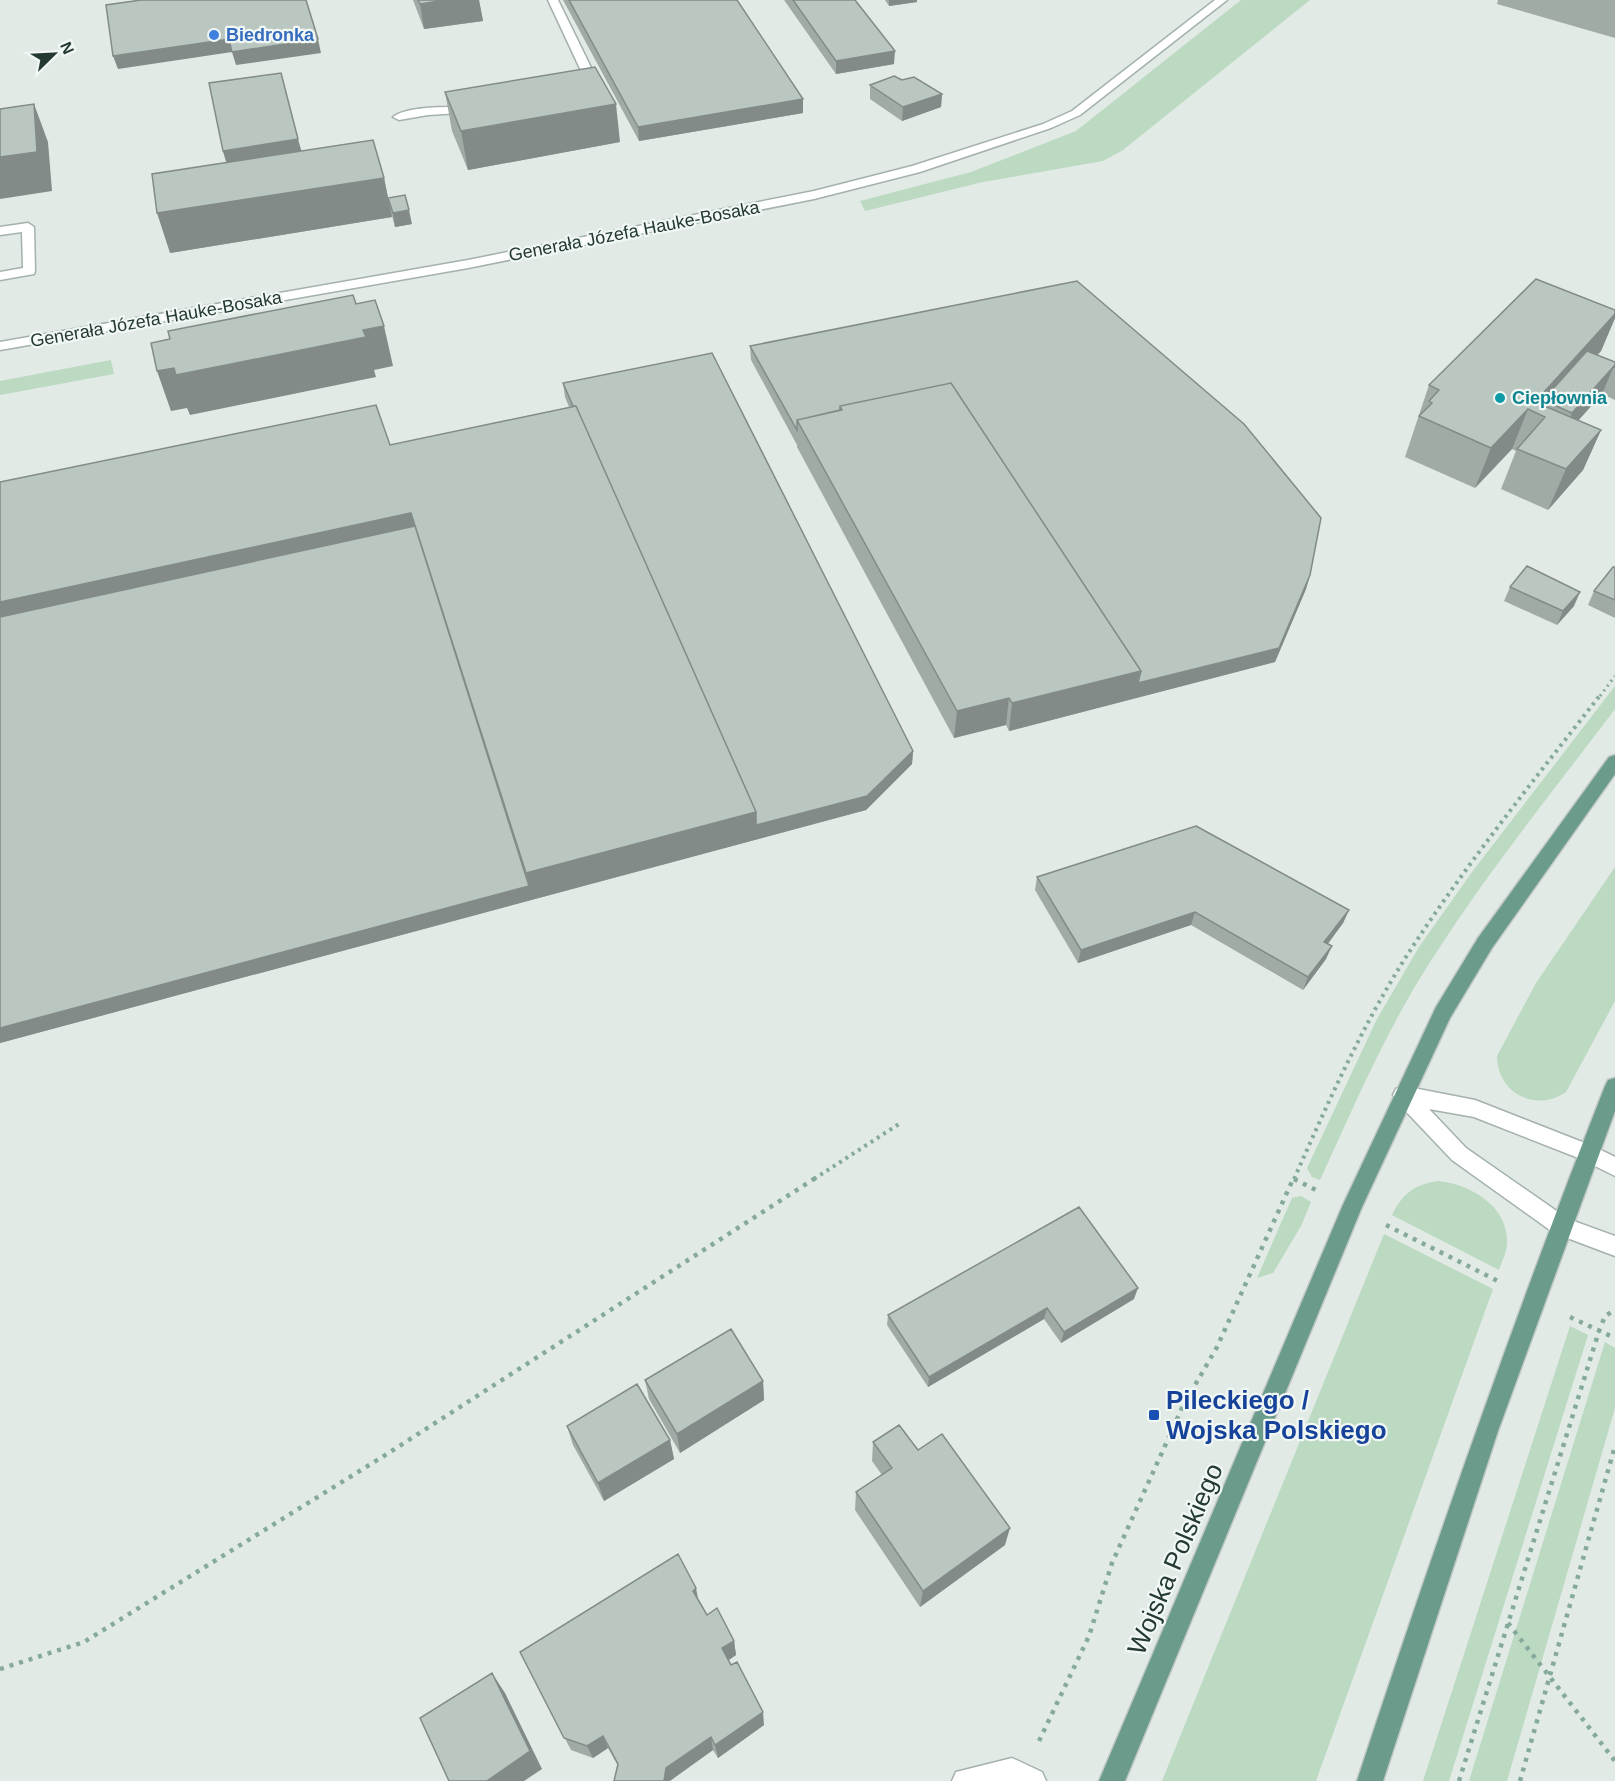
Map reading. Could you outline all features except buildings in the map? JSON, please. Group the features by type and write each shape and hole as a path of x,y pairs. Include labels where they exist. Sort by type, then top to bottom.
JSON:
{"main road":[{"name":"Wojska Polskiego","path":"1112,1781 1352,1207 1443,1013 1485,943 1615,761"},
{"path":"1370,1781 1412,1652 1561,1226 1615,1086"}],"street":[{"path":"553,0 599,97 588,98"},
{"name":"Generała Józefa Hauke-Bosaka","path":"0,346 468,264 814,195 916,169 1047,126 1076,113 1222,0"},
{"path":"399,117 428,112 487,109"},
{"path":"0,231 28,227 29,271 0,276"},
{"path":"1403,1095 1475,1108 1588,1152 1615,1167"},
{"path":"1403,1095 1459,1154 1561,1226 1615,1246"},
{"path":"965,1781 1012,1770 1028,1778"}],"path":[{"path":"1028,1778 1089,1635 1112,1563 1174,1427 1217,1347 1366,1026 1414,945 1466,869 1615,676"},
{"path":"0,1669 84,1642 387,1454 899,1124"},
{"path":"1294,1179 1323,1193"},
{"path":"1383,1223 1501,1283"},
{"path":"1459,1781 1599,1331 1605,1316 1615,1310"},
{"path":"1565,1314 1615,1338"},
{"path":"1520,1781 1615,1446"},
{"path":"1509,1623 1615,1761"}],"green space":[{"path":"1241,0 1310,0 1123,150 1103,161 983,182 865,211 860,201 971,172 1076,131"},
{"path":"111,360 114,374 0,395 0,381"},
{"path":"1615,686 1615,709 1499,861 1417,983 1373,1066 1320,1180 1312,1177 1307,1168 1377,1019 1419,947 1472,872"},
{"path":"1615,867 1615,1001 1566,1092 1543,1100 1531,1100 1520,1096 1504,1080 1497,1056 1536,983"},
{"path":"1438,1181 1474,1192 1485,1199 1501,1218 1506,1229 1507,1242 1499,1270 1392,1215 1400,1201 1410,1191"},
{"path":"1301,1196 1311,1202 1301,1226 1273,1273 1257,1278 1292,1198"},
{"path":"1384,1234 1493,1289 1316,1781 1162,1781"},
{"path":"1570,1326 1588,1335 1449,1781 1423,1781"},
{"path":"1605,1342 1615,1348 1615,1408 1507,1781 1469,1781"}],"place":[{"name":"Biedronka","path":"214,35"},
{"name":"Ciepłownia","path":"1500,398"},
{"name":"Pileckiego / Wojska Polskiego","path":"1154,1415"}]}
